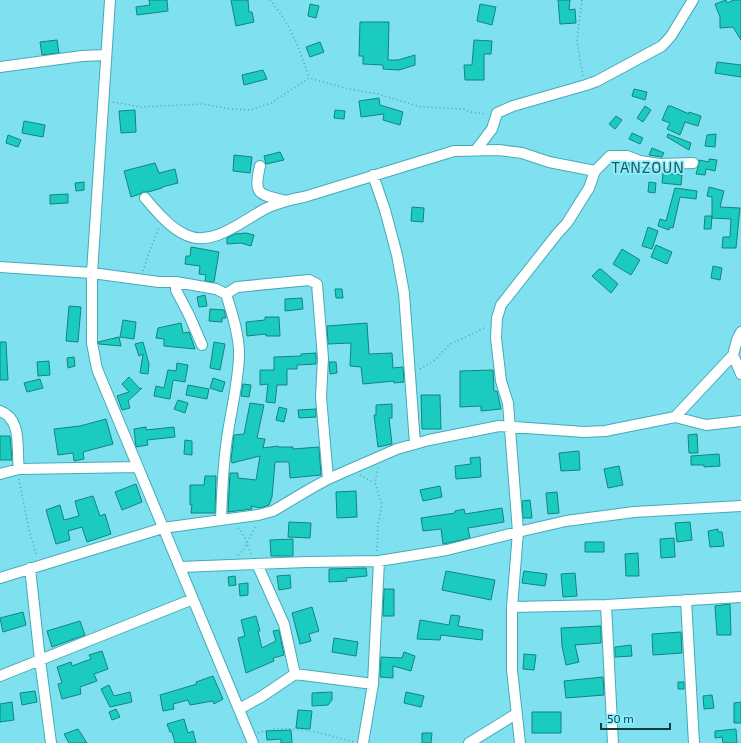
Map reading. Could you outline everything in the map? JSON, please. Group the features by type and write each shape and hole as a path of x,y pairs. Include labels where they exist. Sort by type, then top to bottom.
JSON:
{"street":[{"path":"110,0 92,272 92,343 97,369 252,739"},
{"path":"476,150 492,129 497,113 513,106 586,85 626,66 662,46 671,36 693,0"},
{"path":"0,67 82,56 106,55"},
{"path":"145,198 163,219 185,235 197,239 208,238 221,234 269,207 286,200 304,197 454,151 499,150 522,153 549,162 595,171"},
{"path":"520,743 512,670 512,607 518,532 508,403 500,381 496,338 497,318 501,305 567,223 589,188 595,171 610,156 627,156 640,161 660,164 693,163"},
{"path":"260,166 257,182 259,192 263,195 286,200"},
{"path":"373,175 385,210 397,255 404,293 415,444"},
{"path":"0,267 92,272 141,278 159,282 176,282 216,289 226,294 239,356 222,483 224,520"},
{"path":"226,294 237,287 309,280 316,284 323,358 321,397 328,479"},
{"path":"176,282 176,290 202,345"},
{"path":"675,417 733,355 741,332"},
{"path":"733,355 741,374"},
{"path":"0,411 7,414 13,422 16,430 19,469"},
{"path":"0,578 164,528 258,515 273,511 328,479 389,453 415,444 471,431 499,426 510,426 584,432 605,431 675,417 706,425 741,421"},
{"path":"0,474 19,469 138,467"},
{"path":"180,566 379,561 447,550 566,521 634,512 741,506"},
{"path":"362,743 373,684 379,561"},
{"path":"257,564 284,624 295,674"},
{"path":"35,567 40,660 51,743"},
{"path":"512,607 606,605 741,597"},
{"path":"0,676 193,599"},
{"path":"686,600 694,743"},
{"path":"606,605 613,743"},
{"path":"239,709 261,698 295,674 373,684"},
{"path":"469,743 516,714"}],"path":[{"path":"270,0 280,12 300,48 309,78"},
{"path":"582,0 577,42 586,85"},
{"path":"103,101 141,107 202,104 231,109 250,110 271,103 309,78 378,94 421,107 463,109 470,112 484,114 497,113"},
{"path":"141,278 151,247 163,219"},
{"path":"420,369 435,360 450,344 484,329 497,318"},
{"path":"379,561 376,538 382,506 375,483 377,468 389,453"},
{"path":"19,469 20,487 35,567"},
{"path":"352,470 375,483"},
{"path":"228,565 244,549 256,526 258,515"},
{"path":"224,520 237,527 243,534 257,564"},
{"path":"252,739 267,730 286,728 323,734 362,743"}],"building":[{"path":"149,0 167,0 168,11 137,15 136,7 150,5"},
{"path":"231,0 248,0 249,12 252,12 254,22 236,26"},
{"path":"558,0 570,0 569,10 575,9 576,23 560,24"},
{"path":"726,0 727,3 734,0 741,0 741,40 733,27 720,28 720,17 715,4"},
{"path":"310,4 319,6 316,18 308,16"},
{"path":"480,4 496,7 492,25 477,21"},
{"path":"360,22 389,22 388,60 398,60 415,55 415,65 399,70 383,69 383,65 363,64 363,56 359,56"},
{"path":"57,40 59,53 42,55 40,42"},
{"path":"474,40 492,41 491,54 484,54 484,80 465,80 464,65 472,65"},
{"path":"320,42 324,52 310,57 306,47"},
{"path":"717,62 741,65 741,77 715,73"},
{"path":"263,70 267,79 244,85 242,75"},
{"path":"634,89 647,92 645,100 632,96"},
{"path":"379,98 380,105 403,112 400,125 383,120 384,114 361,117 359,101"},
{"path":"645,106 651,110 643,122 637,118"},
{"path":"668,106 689,114 689,112 701,116 698,126 685,122 680,135 667,129 670,123 662,120"},
{"path":"135,110 136,132 121,133 119,111"},
{"path":"335,110 345,111 344,119 334,118"},
{"path":"616,116 622,120 615,129 609,124"},
{"path":"24,121 45,125 43,137 22,133"},
{"path":"632,133 643,138 640,144 629,139"},
{"path":"668,134 691,143 689,150 667,137"},
{"path":"716,134 715,147 705,146 707,135"},
{"path":"8,135 21,140 18,147 6,143"},
{"path":"652,148 664,153 662,157 649,155"},
{"path":"280,152 284,160 266,164 264,156"},
{"path":"234,155 252,157 250,173 233,171"},
{"path":"709,159 717,160 715,171 706,169 705,175 696,174 699,160 709,162"},
{"path":"155,163 159,173 175,169 178,183 148,192 143,192 131,197 124,171"},
{"path":"626,163 637,167 635,172 624,167"},
{"path":"663,173 682,175 681,185 662,183"},
{"path":"84,182 84,190 76,191 75,183"},
{"path":"649,182 656,183 655,193 648,192"},
{"path":"709,187 724,191 720,207 740,208 736,248 722,248 723,237 730,237 731,219 712,218 712,197 707,196"},
{"path":"675,188 697,191 696,199 680,197 673,228 670,227 669,230 658,226 660,219 666,221"},
{"path":"68,194 68,203 50,204 50,195"},
{"path":"412,207 424,208 423,222 411,221"},
{"path":"705,216 712,216 711,229 704,229"},
{"path":"648,227 658,231 652,249 642,246"},
{"path":"246,233 254,235 251,246 241,243 227,244 227,238 235,234"},
{"path":"656,245 672,252 667,264 651,257"},
{"path":"191,247 219,252 214,282 205,281 206,275 199,274 200,266 185,264 186,256 190,256"},
{"path":"622,249 640,260 631,275 613,264"},
{"path":"713,266 722,268 720,280 711,278"},
{"path":"599,269 601,269 618,284 611,293 592,276"},
{"path":"335,289 342,289 343,298 336,298"},
{"path":"205,295 207,306 199,307 197,297"},
{"path":"302,298 303,309 285,311 285,299"},
{"path":"69,306 81,307 78,342 66,341"},
{"path":"210,309 224,310 226,318 222,318 222,322 209,321"},
{"path":"265,317 279,317 280,336 266,336 266,334 247,336 246,322 265,320"},
{"path":"123,320 136,322 134,339 120,337"},
{"path":"181,323 183,333 189,332 195,349 164,346 164,339 156,338 158,328"},
{"path":"367,323 369,354 392,353 393,368 403,367 404,382 394,383 394,381 363,384 361,367 350,366 351,343 328,344 327,326"},
{"path":"119,337 121,346 99,344 98,342"},
{"path":"0,342 6,342 8,380 0,380"},
{"path":"143,342 149,364 148,374 140,373 143,354 139,356 135,344"},
{"path":"214,342 225,344 220,370 210,368"},
{"path":"316,353 316,364 297,365 297,369 287,369 287,385 277,385 275,403 266,402 268,384 260,385 260,370 274,370 274,357 301,356 301,354"},
{"path":"74,357 75,366 68,368 67,358"},
{"path":"49,361 50,375 38,376 37,362"},
{"path":"329,362 336,362 337,373 330,374"},
{"path":"177,363 188,365 185,382 173,380 170,399 154,396 156,386 164,388 168,370 176,371"},
{"path":"493,370 494,391 497,391 501,409 481,411 481,406 460,407 460,371"},
{"path":"129,377 140,389 142,388 128,401 130,408 122,410 117,396 129,392 122,384"},
{"path":"213,378 225,382 222,392 210,388"},
{"path":"40,379 43,388 27,392 24,383"},
{"path":"243,384 251,385 249,397 241,396"},
{"path":"188,385 209,389 207,399 186,395"},
{"path":"421,395 440,395 441,429 422,429"},
{"path":"178,400 188,403 185,413 174,409"},
{"path":"250,403 264,405 257,438 265,439 263,448 278,446 293,447 293,449 319,447 321,475 290,478 289,462 275,462 272,497 269,505 260,508 251,506 252,509 228,512 230,473 238,473 238,478 256,480 260,456 232,463 231,460 234,435 244,434"},
{"path":"392,404 392,418 389,418 392,444 378,447 374,415 376,415 376,405"},
{"path":"279,407 287,409 284,422 276,420"},
{"path":"316,409 316,417 299,418 298,410"},
{"path":"106,419 113,444 83,452 84,459 74,461 73,453 58,455 54,429 80,426"},
{"path":"146,427 146,430 174,427 175,437 147,440 148,445 136,447 134,429"},
{"path":"697,434 698,453 689,453 688,435"},
{"path":"0,436 10,436 12,460 0,460"},
{"path":"185,440 192,441 192,455 184,454"},
{"path":"579,451 580,470 561,471 559,453"},
{"path":"719,454 720,466 704,467 704,465 691,465 691,456"},
{"path":"480,457 481,477 456,479 455,466 471,464 470,458"},
{"path":"619,466 623,485 608,488 604,469"},
{"path":"205,476 216,476 215,513 191,513 192,505 190,505 190,485 204,485"},
{"path":"136,484 142,502 122,510 115,492"},
{"path":"440,486 442,497 423,501 420,490"},
{"path":"356,491 357,517 337,518 336,492"},
{"path":"557,492 559,513 548,514 546,493"},
{"path":"93,496 100,516 105,514 111,534 87,542 82,527 68,531 70,540 56,544 46,510 60,505 64,520 79,516 75,501"},
{"path":"530,500 532,518 523,518 522,501"},
{"path":"502,508 504,522 468,528 470,538 443,544 441,529 423,531 421,518 455,513 455,511 464,509 465,514"},
{"path":"289,522 311,523 310,538 288,537"},
{"path":"690,522 692,540 677,542 675,523"},
{"path":"718,529 718,532 722,532 724,546 710,547 708,531"},
{"path":"674,538 675,557 661,558 660,539"},
{"path":"293,539 293,556 271,556 270,540"},
{"path":"585,542 604,542 604,552 585,552"},
{"path":"638,553 639,576 626,576 625,554"},
{"path":"366,568 367,576 346,578 347,581 329,582 329,569"},
{"path":"446,571 495,580 491,600 442,590"},
{"path":"524,571 547,574 545,586 522,583"},
{"path":"575,573 577,596 563,597 561,574"},
{"path":"290,575 291,588 279,590 277,576"},
{"path":"235,576 236,585 229,586 228,577"},
{"path":"248,583 248,595 240,596 239,584"},
{"path":"384,589 394,589 394,616 383,616"},
{"path":"730,604 731,635 717,635 715,606"},
{"path":"312,607 319,631 309,634 311,641 300,644 292,613"},
{"path":"23,612 26,625 3,632 0,618"},
{"path":"451,615 460,616 458,626 483,630 482,640 441,635 440,640 417,639 420,620 449,625"},
{"path":"256,616 262,648 276,641 273,631 279,630 284,655 273,658 274,661 246,673 238,638 245,636 241,620"},
{"path":"80,621 85,635 52,647 47,631"},
{"path":"601,626 601,643 575,645 579,662 566,665 562,646 561,628"},
{"path":"681,632 682,653 653,655 652,634"},
{"path":"334,638 358,642 356,656 332,652"},
{"path":"631,645 632,656 615,657 615,647"},
{"path":"102,651 108,669 94,674 97,681 80,687 81,694 62,699 58,684 62,683 57,667 71,662 72,666 91,659 89,655"},
{"path":"404,652 415,656 411,671 393,666 393,678 380,677 381,657 402,658"},
{"path":"524,654 536,655 534,670 523,669"},
{"path":"213,676 223,699 214,704 213,701 190,705 188,700 173,704 174,709 163,711 160,695 197,684 196,682"},
{"path":"603,677 604,695 566,698 564,681"},
{"path":"678,682 684,682 684,689 678,689"},
{"path":"109,685 114,696 130,692 132,702 110,707 101,689"},
{"path":"35,691 37,702 22,705 20,693"},
{"path":"332,692 332,700 328,705 312,706 312,693"},
{"path":"406,692 424,696 421,707 404,703"},
{"path":"712,695 714,708 704,709 703,696"},
{"path":"12,702 14,720 0,722 0,704"},
{"path":"741,702 741,723 734,723 734,703"},
{"path":"116,709 120,717 112,720 109,712"},
{"path":"298,710 312,711 310,729 296,728"},
{"path":"532,712 561,712 561,733 532,733"},
{"path":"184,719 188,733 193,731 196,743 175,743 172,732 170,732 167,724"},
{"path":"78,729 87,743 69,743 64,734"},
{"path":"736,729 737,743 723,743 722,737 715,738 715,731"},
{"path":"291,730 292,743 281,743 281,739 267,740 266,731"},
{"path":"422,733 432,733 431,743 422,743"}],"district":[{"name":"TANZOUN","path":"648,167"}]}
